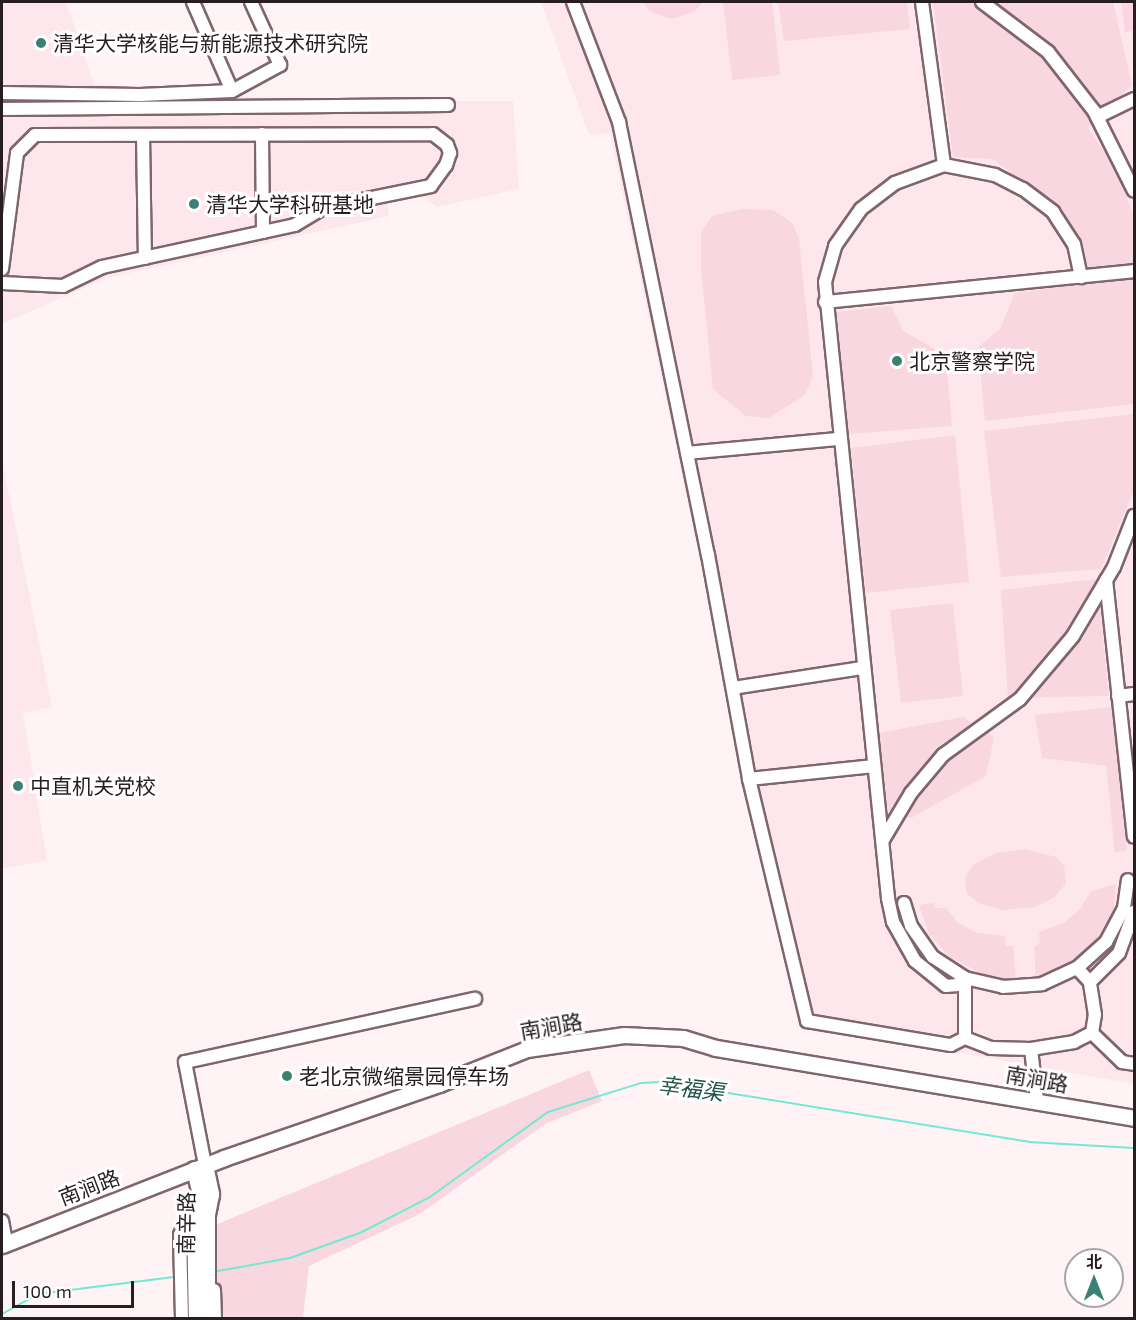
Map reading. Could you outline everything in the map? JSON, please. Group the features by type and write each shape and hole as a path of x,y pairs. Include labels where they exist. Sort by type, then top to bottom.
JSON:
{"main road":[{"name":"南涧路","path":"4,1244 199,1167 439,1084 527,1049 624,1035 683,1038 716,1048 1134,1118"},
{"name":"南辛路","path":"196,1318 200,1216 199,1167"},
{"name":"南辛路","path":"200,1216 207,1318"}],"street":[{"path":"193,2 232,91"},
{"path":"2,93 140,95 232,91 280,65 251,2"},
{"path":"573,2 619,122 687,453 749,779 807,1022 951,1045 964,1038 991,1048 1031,1049 1074,1042 1092,1033"},
{"path":"922,2 944,165"},
{"path":"982,2 1048,52 1097,117 1134,191"},
{"path":"1097,117 1134,99"},
{"path":"2,109 448,105"},
{"path":"262,134 263,232"},
{"path":"2,269 17,153 35,135 433,134 447,145 450,153 446,165 430,186 323,208 295,225 102,267 63,286 2,283"},
{"path":"143,135 145,258"},
{"path":"966,978 957,985 946,986 915,961 902,942 888,898 825,302 834,246 861,209 895,183 944,165 994,175 1023,189 1053,213 1074,244 1081,277"},
{"path":"825,302 1134,271"},
{"path":"687,453 839,439"},
{"path":"883,840 911,793 943,755 1020,699 1073,636 1106,580 1134,516"},
{"path":"1106,580 1134,836"},
{"path":"733,688 862,668"},
{"path":"1118,696 1134,694"},
{"path":"749,779 874,766"},
{"path":"904,903 911,926 933,957 966,978 1013,986 1042,984 1077,968 1106,942 1124,908 1128,880"},
{"path":"1090,982 1119,953 1134,912"},
{"path":"1077,968 1090,982 1095,1015 1092,1033"},
{"path":"964,1038 966,978"},
{"path":"199,1167 185,1062 475,999"},
{"path":"1092,1033 1122,1062 1134,1064"},
{"path":"1031,1049 1037,1100"},
{"path":"182,1318 180,1235 200,1216 214,1221 215,1318"},
{"path":"2,1221 4,1244"}],"shaded area":[{"name":"清华大学科研基地","path":"2,2 66,2 94,84 309,102 513,101 519,189 437,207 415,191 387,202 389,216 106,278 2,324"},
{"name":"北京警察学院","path":"541,2 1134,2 1134,1084 798,1024 610,133 589,135"},
{"path":"643,2 703,2 694,12 671,19 650,11"},
{"path":"723,2 772,2 780,75 732,80"},
{"path":"778,2 907,2 910,29 784,41"},
{"path":"933,2 1113,2 1132,85 1088,128 1118,172 1134,217 1134,264 1090,271 1061,211 993,159 953,157"},
{"path":"1121,2 1134,2 1134,52 1132,31 1125,32"},
{"path":"742,209 773,210 792,223 799,238 813,376 805,395 769,418 746,416 713,389 701,269 701,232 712,216"},
{"path":"1134,278 1134,404 985,421 978,347 1000,329 1015,293"},
{"path":"891,306 903,331 946,355 952,426 847,434 837,312"},
{"path":"1134,414 1134,490 1101,569 1001,577 984,431"},
{"path":"955,435 969,582 866,593 851,448"},
{"name":"中直机关党校","path":"2,459 52,707 23,713 47,860 2,869"},
{"path":"1097,579 1109,696 1008,698 1001,590"},
{"path":"953,603 963,696 901,703 890,610"},
{"path":"1113,707 1127,850 1115,853 1106,766 1042,758 1035,715"},
{"path":"963,717 994,737 986,776 911,818 888,810 879,733"},
{"path":"1025,849 1056,857 1064,866 1066,883 1055,897 1035,907 1002,910 979,903 967,894 965,878 973,865 996,853"},
{"path":"1116,884 1113,912 1092,948 1075,964 1036,979 1034,946 1040,943 1039,932 1064,923 1080,909 1091,891"},
{"path":"933,903 936,908 946,908 958,923 978,933 1005,936 1006,946 1013,946 1016,981 994,980 950,957 929,934 919,905"},
{"path":"589,1070 602,1101 545,1124 420,1214 309,1266 303,1318 216,1318 215,1225"}],"waterway":[{"name":"幸福渠","path":"218,1271 290,1258 360,1233 430,1197 548,1112 641,1083 660,1082 1029,1142 1134,1148"},
{"name":"幸福渠","path":"2,1314 38,1294 174,1277"}],"place":[{"name":"清华大学核能与新能源技术研究院","path":"41,43"},
{"name":"清华大学科研基地","path":"194,204"},
{"name":"北京警察学院","path":"897,361"},
{"name":"中直机关党校","path":"18,786"},
{"name":"老北京微缩景园停车场","path":"287,1076"}]}
